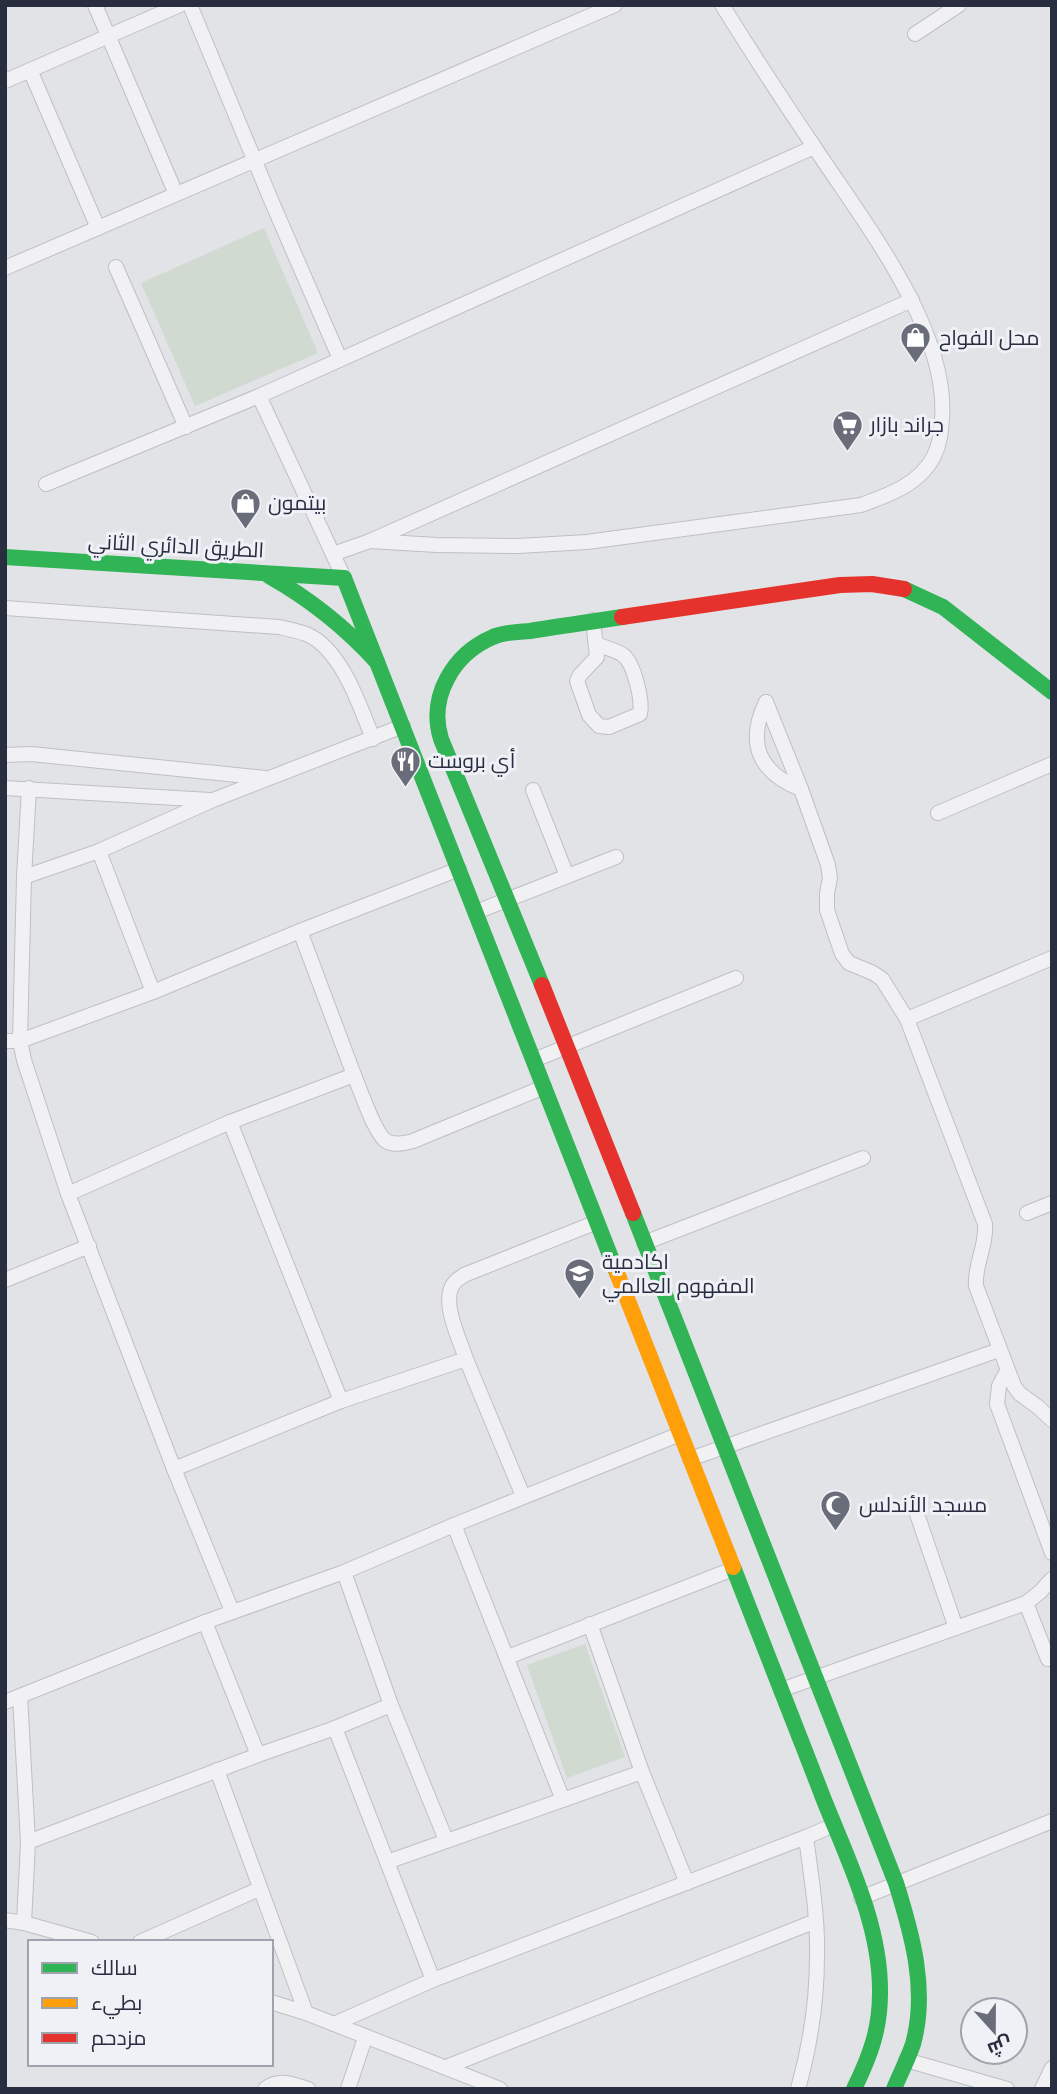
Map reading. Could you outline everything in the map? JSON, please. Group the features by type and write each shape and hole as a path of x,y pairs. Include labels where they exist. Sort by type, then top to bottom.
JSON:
{"street":[{"path":"95,5 176,194"},
{"path":"5,81 180,5"},
{"path":"190,5 340,359"},
{"path":"5,268 615,5"},
{"path":"370,541 505,546 587,542 861,505 891,494 914,480 930,463 940,437 942,394 925,330 912,300 882,248 722,5"},
{"path":"915,34 959,5"},
{"path":"30,71 98,228"},
{"path":"46,484 259,396 814,147"},
{"path":"116,267 186,427"},
{"path":"333,554 370,541 912,300"},
{"path":"259,396 344,578 861,1898 874,1935 881,1984 872,2050 854,2089"},
{"name":"الطريق الدائري الثاني","path":"5,557 344,578"},
{"path":"261,571 296,590 321,608 362,644 377,662"},
{"path":"894,2089 914,2039 919,2002 911,1930 896,1883 567,1046 449,758 439,727 439,699 441,687 450,672 469,651 494,636 840,584 872,584 905,589 943,607 1052,692"},
{"path":"5,608 279,627 308,635 327,649 342,670 373,739"},
{"path":"593,620 597,657 577,681 589,715 598,726 609,727 640,714 642,699 627,659 621,653 596,645"},
{"path":"801,789 783,783 769,771 760,755 756,737 758,719 766,702 801,789 830,873 827,910 842,954 849,963 882,979 907,1019 985,1224 986,1233 976,1273 976,1286 1007,1371 1020,1395 1052,1420"},
{"path":"24,877 99,851 213,800 403,726"},
{"path":"5,755 31,754 269,778"},
{"path":"938,813 1052,764"},
{"path":"5,788 213,800"},
{"path":"29,788 13,1041 24,1060 68,1194 232,1611"},
{"path":"533,790 567,876"},
{"path":"99,851 153,992"},
{"path":"476,912 616,858"},
{"path":"13,1041 153,992 300,930 459,869"},
{"path":"300,930 354,1075 378,1132 386,1141 398,1144 413,1140 544,1087"},
{"path":"907,1019 1052,958"},
{"path":"534,1060 736,978"},
{"path":"68,1194 230,1122 354,1075"},
{"path":"230,1122 341,1401"},
{"path":"644,1243 863,1158"},
{"path":"1027,1213 1052,1203"},
{"path":"523,1496 466,1359 450,1312 449,1298 453,1283 464,1275 597,1222"},
{"path":"5,1280 89,1246"},
{"path":"690,1459 999,1350"},
{"path":"174,1469 341,1401 466,1359"},
{"path":"1007,1371 999,1386 997,1404 1052,1553"},
{"path":"5,1702 232,1611 344,1572 523,1496 680,1434"},
{"path":"917,1514 956,1628"},
{"path":"454,1525 563,1800"},
{"path":"508,1657 733,1569"},
{"path":"344,1572 391,1705 446,1840"},
{"path":"781,1690 1026,1602 1052,1579"},
{"path":"1026,1602 1048,1659"},
{"path":"205,1622 258,1755"},
{"path":"590,1624 642,1772 687,1883"},
{"path":"20,1696 28,1842 24,1923"},
{"path":"28,1842 391,1705"},
{"path":"335,1728 433,1980"},
{"path":"217,1770 306,2013"},
{"path":"387,1862 642,1772"},
{"path":"861,1898 1052,1821"},
{"path":"334,2024 433,1980 834,1825"},
{"path":"798,2089 811,2028 817,1956 816,1921 806,1838"},
{"path":"144,1940 259,1889"},
{"path":"5,1920 85,1940"},
{"path":"446,2067 816,1921"},
{"path":"273,2003 500,2089"},
{"path":"348,2089 365,2038"},
{"path":"906,2060 1007,2089"},
{"path":"1042,2089 1052,2068"},
{"path":"265,2089 273,2083 283,2081 307,2089"}],"shaded area":[{"path":"264,228 318,353 195,406 141,283"},
{"path":"585,1644 625,1757 567,1778 527,1665"}],"traffic: fast":[{"path":"5,557 344,578"},
{"path":"269,576 326,614 377,662"},
{"path":"344,578 617,1273"},
{"path":"904,589 943,607 1052,692"},
{"path":"542,985 441,739 438,723 441,693 447,679 466,654 493,637 622,617"},
{"path":"633,1213 902,1902 916,1962 919,2003 913,2044 894,2089"},
{"path":"733,1567 853,1870 875,1943 880,1993 878,2019 869,2054 854,2089"}],"traffic: slow":[{"path":"617,1273 733,1567"}],"traffic: jam":[{"path":"622,617 840,585 872,584 904,589"},
{"path":"542,985 633,1213"}],"place":[{"name":"محل الفواح","path":"916,365"},
{"name":"جراند بازار","path":"847,452"},
{"name":"بيتمون","path":"245,530"},
{"name":"أي بروست","path":"405,788"},
{"name":"اكادمية المفهوم العالمي","path":"579,1301"},
{"name":"مسجد الأندلس","path":"836,1532"}]}
